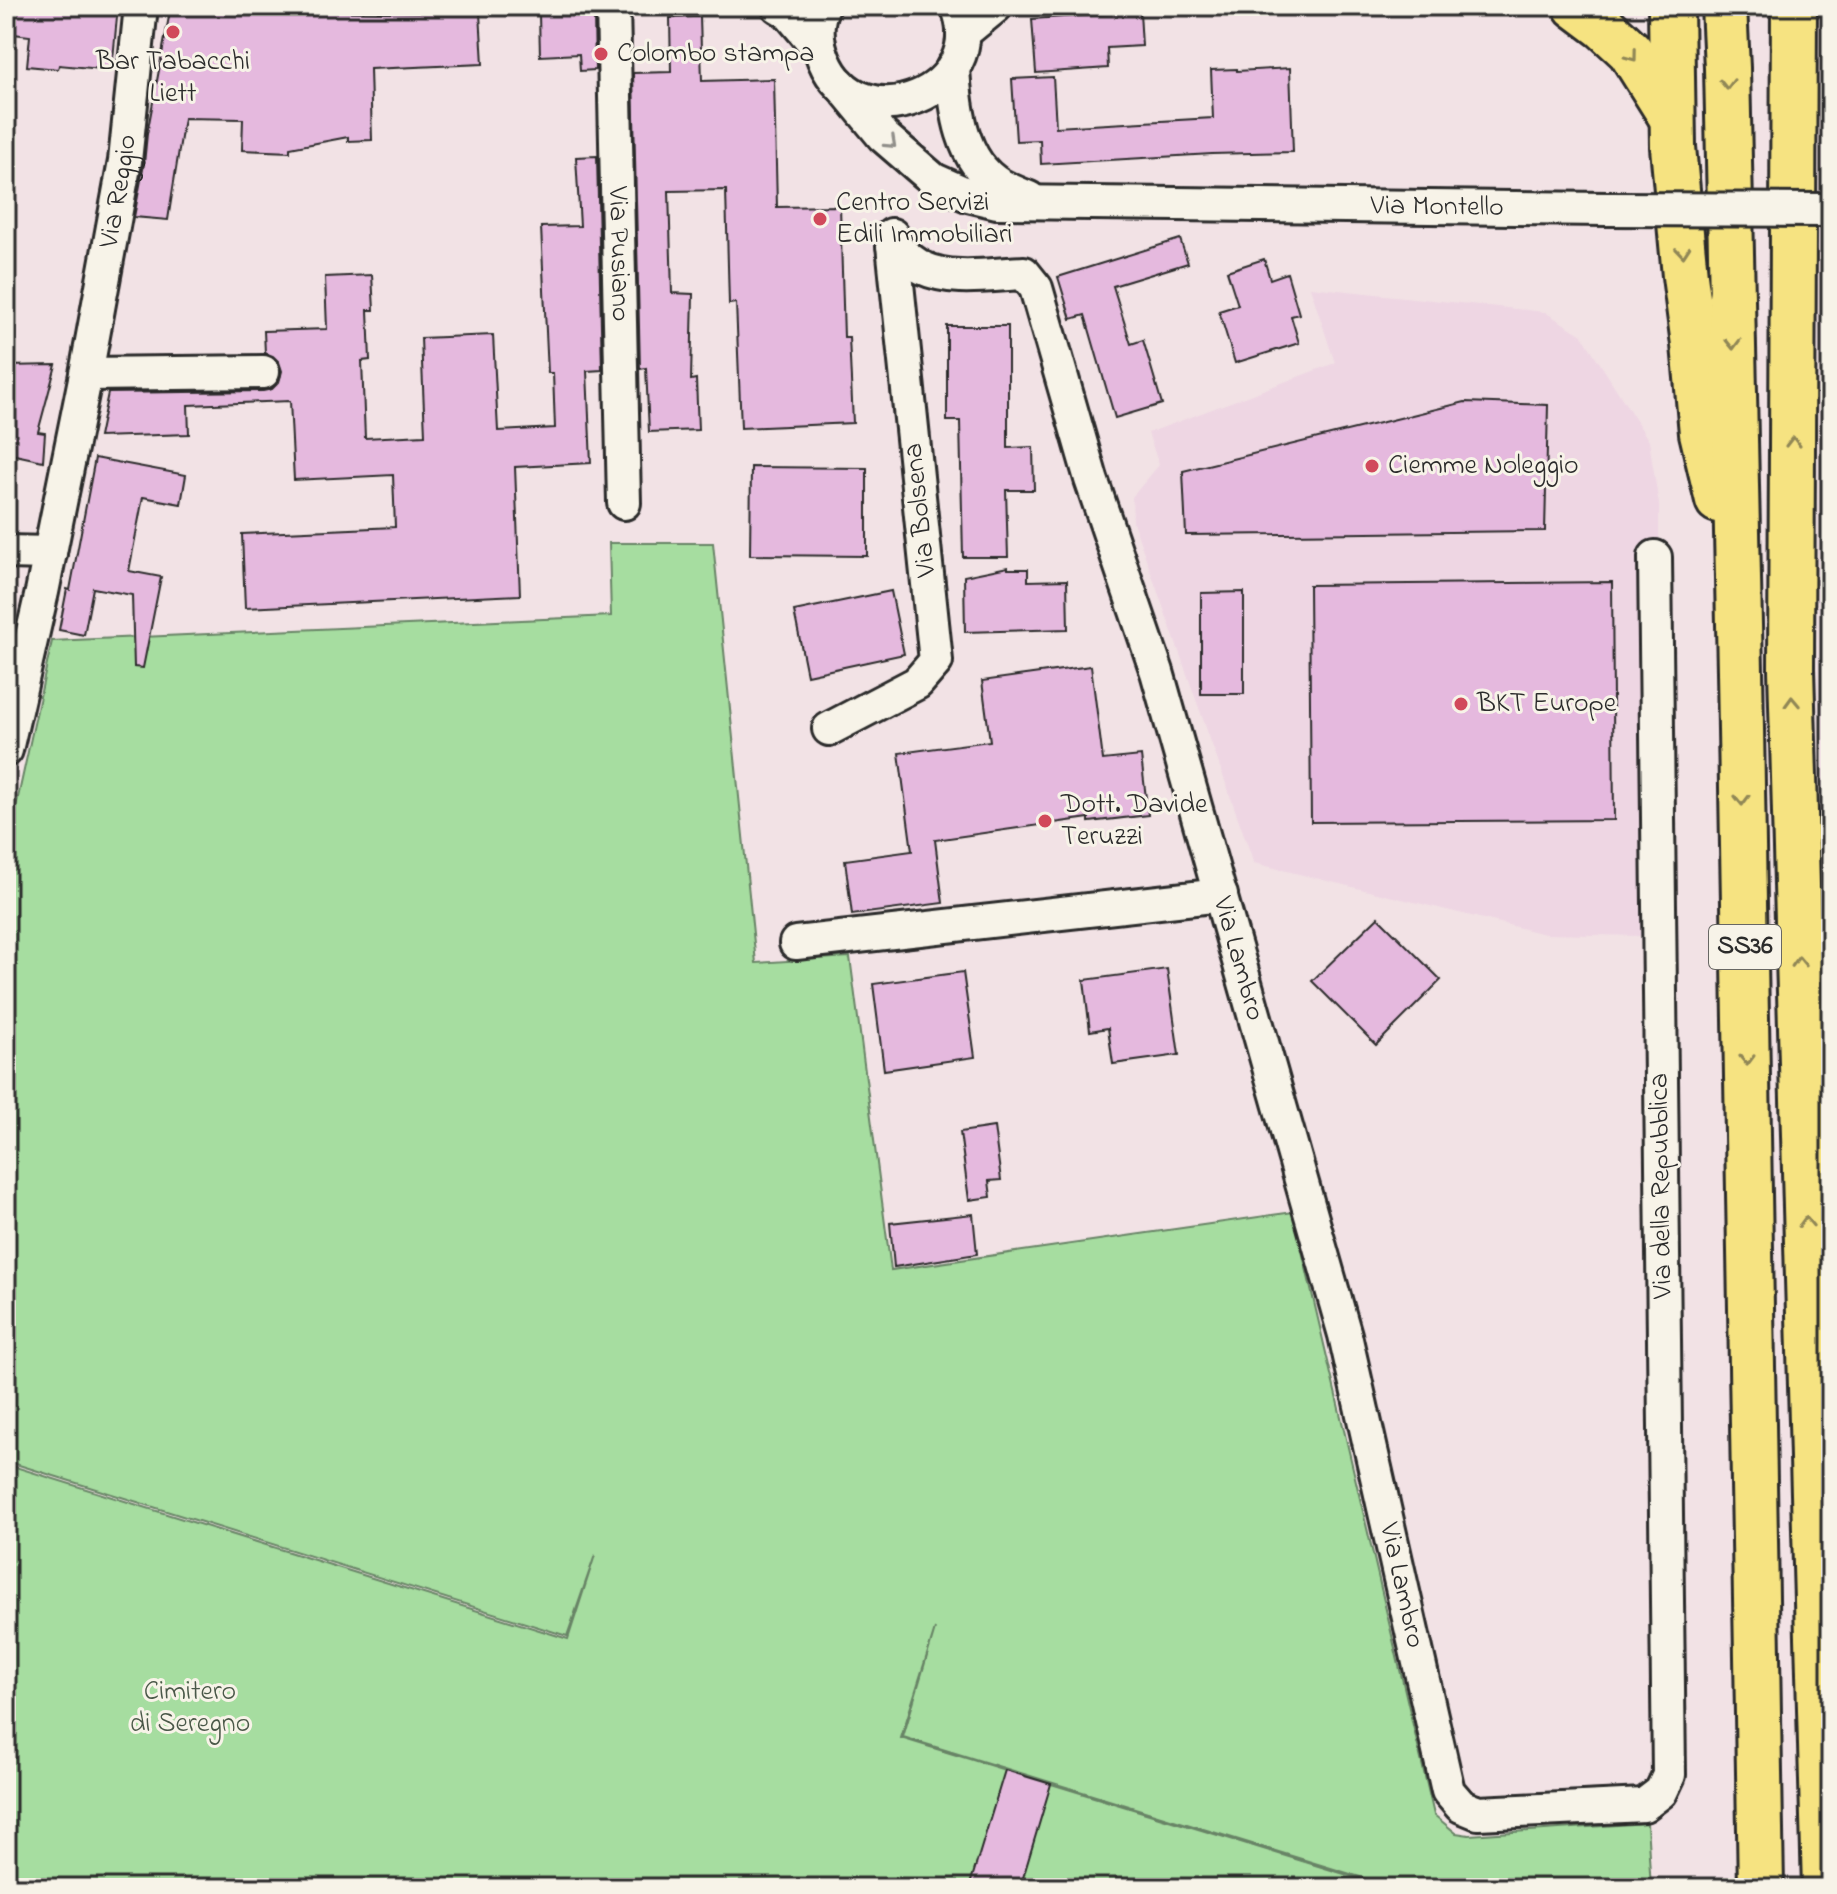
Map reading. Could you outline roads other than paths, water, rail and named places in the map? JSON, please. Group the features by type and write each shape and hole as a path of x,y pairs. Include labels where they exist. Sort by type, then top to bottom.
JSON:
{"highway":[{"path":"1576,6 1630,51 1673,120"},
{"path":"1671,6 1673,147 1702,433 1738,588"},
{"name":"SS36","path":"1724,6 1738,588 1761,1888"},
{"name":"SS36","path":"1794,6 1791,669 1825,1888"}],"street":[{"name":"Via Reggio","path":"6,750 50,553 125,161 141,6"},
{"name":"Via Pusiano","path":"613,6 624,503"},
{"path":"778,6 788,12 820,50"},
{"path":"820,50 818,31 823,6"},
{"path":"840,84 858,97 879,103 901,103 922,97 940,84 953,67 960,51 960,20 996,6"},
{"name":"Via Montello","path":"820,50 828,68 883,136 934,180 968,195 997,202 1831,210"},
{"name":"Via Montello","path":"953,67 955,98 967,144 975,161 1000,185 1042,204"},
{"name":"Via Bolsena","path":"829,729 917,683 936,661 892,239"},
{"name":"Via Lambro","path":"892,239 908,259 924,269 957,275 1024,273 1036,288 1091,479 1157,672 1345,1335 1448,1791"},
{"path":"86,374 263,372"},
{"path":"6,552 50,553"},
{"name":"Via della Repubblica","path":"1448,1791 1461,1806 1478,1813 1644,1805 1661,1792 1669,1775 1655,557"},
{"path":"796,943 1221,895"}],"place":[{"name":"Bar Tabacchi Liett","path":"173,32"},
{"name":"Colombo stampa","path":"601,54"},
{"name":"Centro Servizi Edili Immobiliari","path":"820,219"},
{"name":"Ciemme Noleggio","path":"1372,466"},
{"name":"BKT Europe","path":"1461,704"},
{"name":"Dott. Davide Teruzzi","path":"1045,821"}],"park label":[{"name":"Cimitero di Seregno","path":"190,1708"}]}
